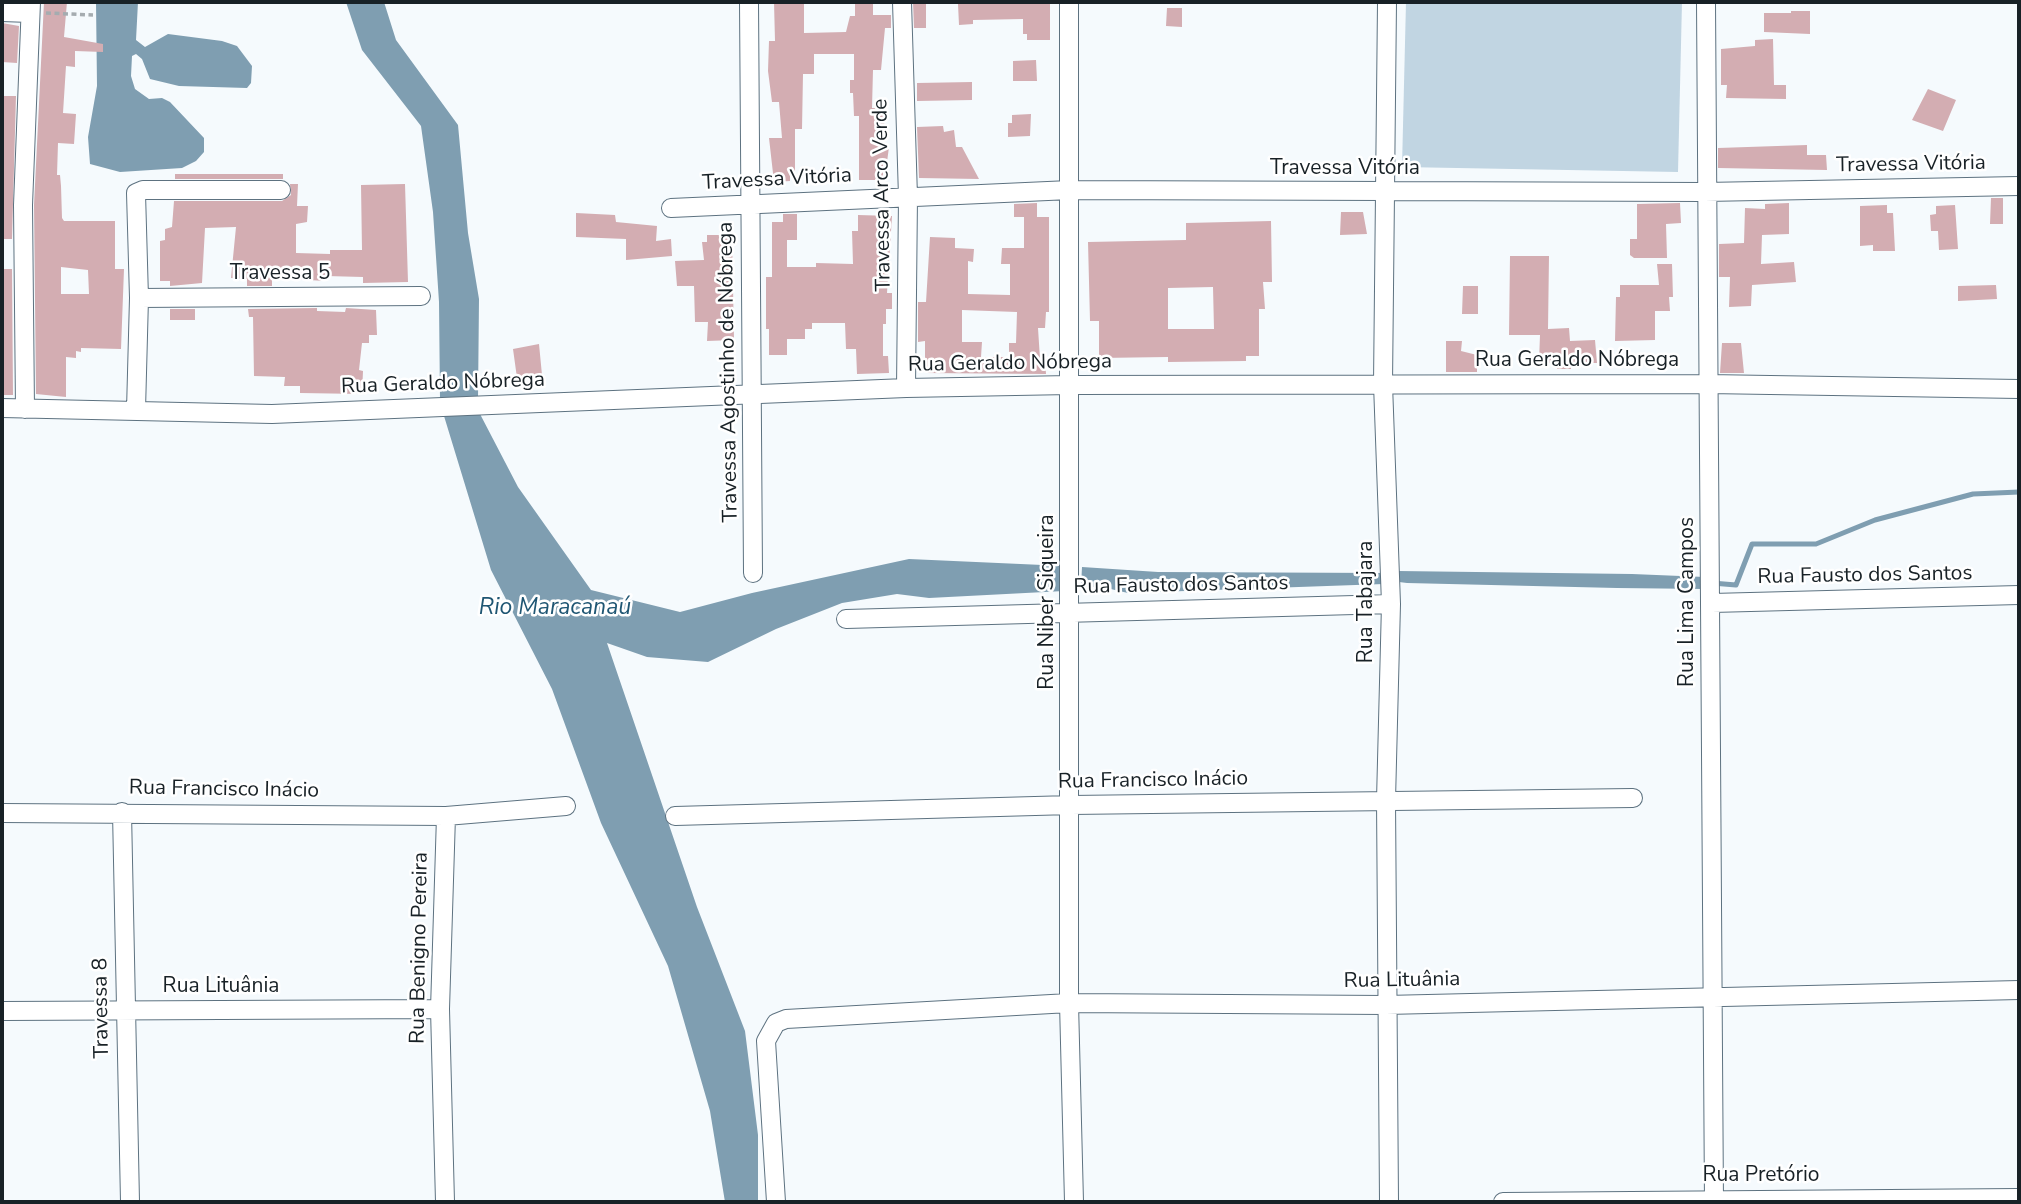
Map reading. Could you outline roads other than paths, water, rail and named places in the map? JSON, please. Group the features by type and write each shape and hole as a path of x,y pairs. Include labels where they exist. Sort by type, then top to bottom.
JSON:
{"street":[{"name":"Travessa Agostinho de Nóbrega","path":"748,2 753,573"},
{"name":"Travessa Arco Verde","path":"902,2 908,197 906,388"},
{"name":"Rua Niber Siqueira","path":"1069,2 1069,1003 1074,1202"},
{"name":"Rua Tabajara","path":"1387,2 1383,384 1391,604 1386,800 1389,1202"},
{"name":"Rua Lima Campos","path":"1706,2 1705,192 1712,603 1714,1200"},
{"path":"2,12 31,7 23,205 25,409"},
{"name":"Travessa Vitória","path":"671,208 1070,190 1705,192 2019,186"},
{"path":"136,410 139,298 135,197 139,191 281,190"},
{"name":"Travessa 5","path":"139,298 421,296"},
{"name":"Rua Geraldo Nóbrega","path":"2,408 272,414 906,388 1070,385 1707,384 2019,389"},
{"name":"Rua Fausto dos Santos","path":"1712,603 2019,595"},
{"name":"Rua Fausto dos Santos","path":"846,619 1391,604"},
{"name":"Rua Francisco Inácio","path":"675,816 1071,805 1633,798"},
{"path":"446,816 566,806"},
{"name":"Travessa 8","path":"122,812 130,1202"},
{"name":"Rua Francisco Inácio","path":"2,813 446,816"},
{"name":"Rua Benigno Pereira","path":"444,1202 440,1009 446,816"},
{"name":"Rua Lituânia","path":"776,1202 766,1041 776,1023 786,1019 1069,1003 1387,1005 2019,990"},
{"name":"Rua Lituânia","path":"2,1011 440,1009"},
{"name":"Rua Pretório","path":"1503,1202 2019,1198"}],"water":[{"path":"96,2 138,2 136,40 145,47 168,34 222,41 237,46 252,66 251,83 247,88 179,86 150,79 142,59 136,54 132,56 131,76 135,89 149,99 162,98 170,102 204,138 204,152 196,161 182,168 120,172 90,164 88,137 97,86"},
{"path":"346,2 384,2 396,40 458,125 468,233 479,299 478,399 440,400 439,302 433,212 421,126 362,50"},
{"name":"Rio Maracanaú","path":"480,414 518,487 591,590 680,612 752,593 909,559 1065,566 1064,591 929,598 897,594 842,603 776,629 708,662 647,657 607,643 697,907 745,1031 758,1135 758,1202 725,1202 710,1111 668,966 601,823 552,689 491,570 444,416"},
{"path":"1082,567 1158,572 1384,573 1384,584 1128,593 1102,587 1081,587"},
{"path":"1398,571 1705,577 1705,589 1407,583 1399,582"}],"waterway":[{"path":"1712,583 1736,585 1752,544 1816,544 1875,520 1973,494 2019,492"}]}
